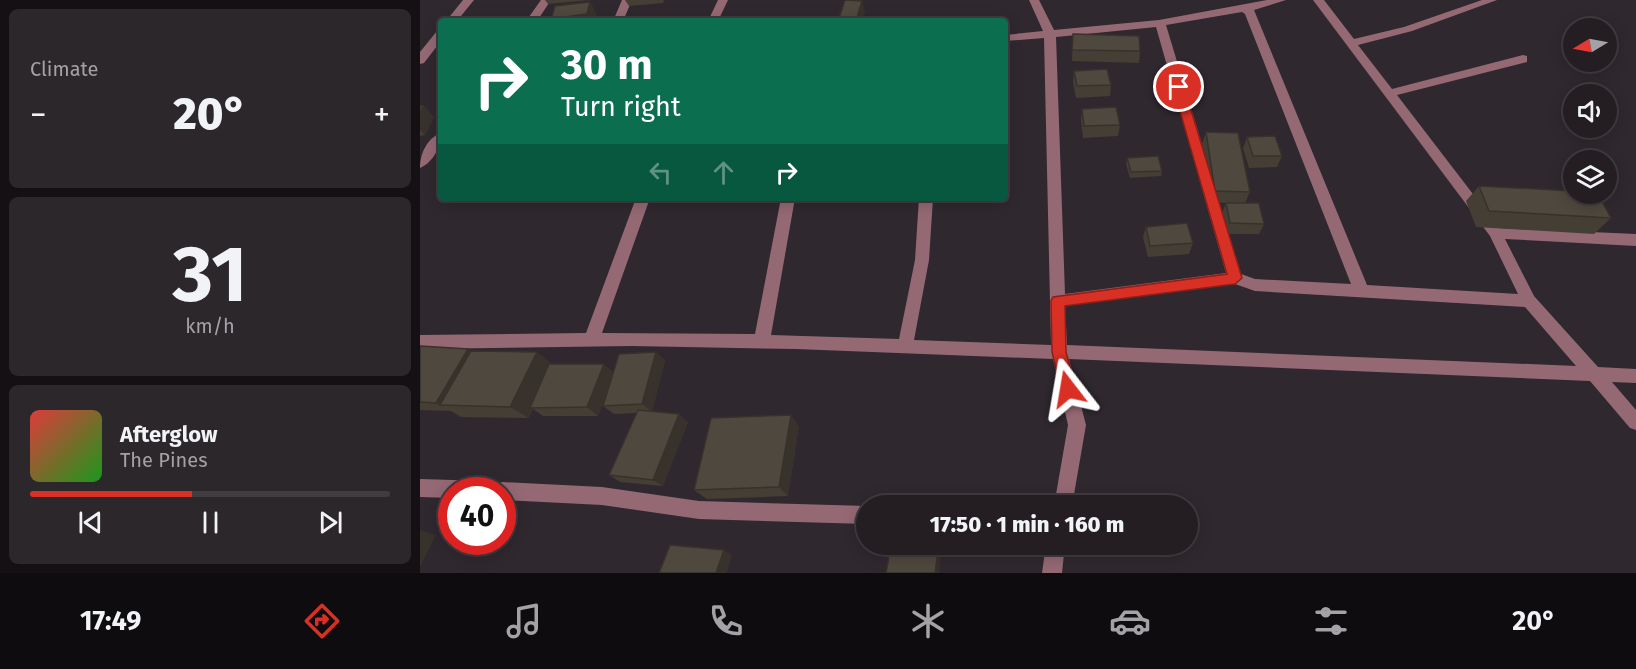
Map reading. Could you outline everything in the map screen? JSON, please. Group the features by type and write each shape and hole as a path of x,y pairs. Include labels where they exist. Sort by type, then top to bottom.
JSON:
{"street":[{"path":"454,18 469,0"},
{"path":"533,18 546,0"},
{"path":"619,18 627,0"},
{"path":"714,18 723,0"},
{"path":"1034,0 1050,34 1059,352 1077,425 1065,495"},
{"path":"1008,38 1160,23 1281,0"},
{"path":"1318,0 1495,233 1529,301 1636,422"},
{"path":"1350,44 1408,29 1492,0"},
{"path":"1243,9 1250,12 1361,290"},
{"path":"1160,23 1235,278"},
{"path":"420,43 437,42"},
{"path":"420,60 437,42"},
{"path":"1390,93 1524,59"},
{"path":"420,163 438,141"},
{"path":"591,340 642,201"},
{"path":"762,341 787,201"},
{"path":"906,347 922,260 926,201"},
{"path":"1495,233 1636,240"},
{"path":"1058,301 1235,278 1255,285 1529,301"},
{"path":"420,342 762,341 1636,376"},
{"path":"420,488 438,489"},
{"path":"516,492 602,496 699,510 856,515"},
{"path":"1052,573 1054,555"}],"building":[{"path":"845,0 862,1 857,18 839,18"},
{"path":"590,2 587,14 551,18 555,6"},
{"path":"1073,34 1139,36 1140,51 1072,50"},
{"path":"1107,69 1111,85 1077,86 1074,71"},
{"path":"1116,107 1120,125 1084,126 1082,109"},
{"path":"1206,132 1238,133 1250,192 1215,191"},
{"path":"1275,136 1282,156 1253,156 1247,137"},
{"path":"1158,156 1162,171 1131,172 1127,158"},
{"path":"1479,186 1563,190 1563,204 1603,204 1611,218 1489,211"},
{"path":"1226,203 1259,203 1264,224 1230,223"},
{"path":"1187,223 1193,243 1150,246 1146,227"},
{"path":"420,346 468,349 436,403 420,402"},
{"path":"471,351 537,352 510,407 440,405"},
{"path":"656,352 642,404 603,406 619,354"},
{"path":"549,364 604,364 587,407 530,408"},
{"path":"638,410 679,414 653,480 609,475"},
{"path":"791,415 779,487 694,490 711,418"},
{"path":"670,545 724,550 716,573 659,573"},
{"path":"889,555 937,555 935,573 886,573"}],"route":[{"path":"1068,389 1059,352 1058,301 1235,278 1179,87"}]}
